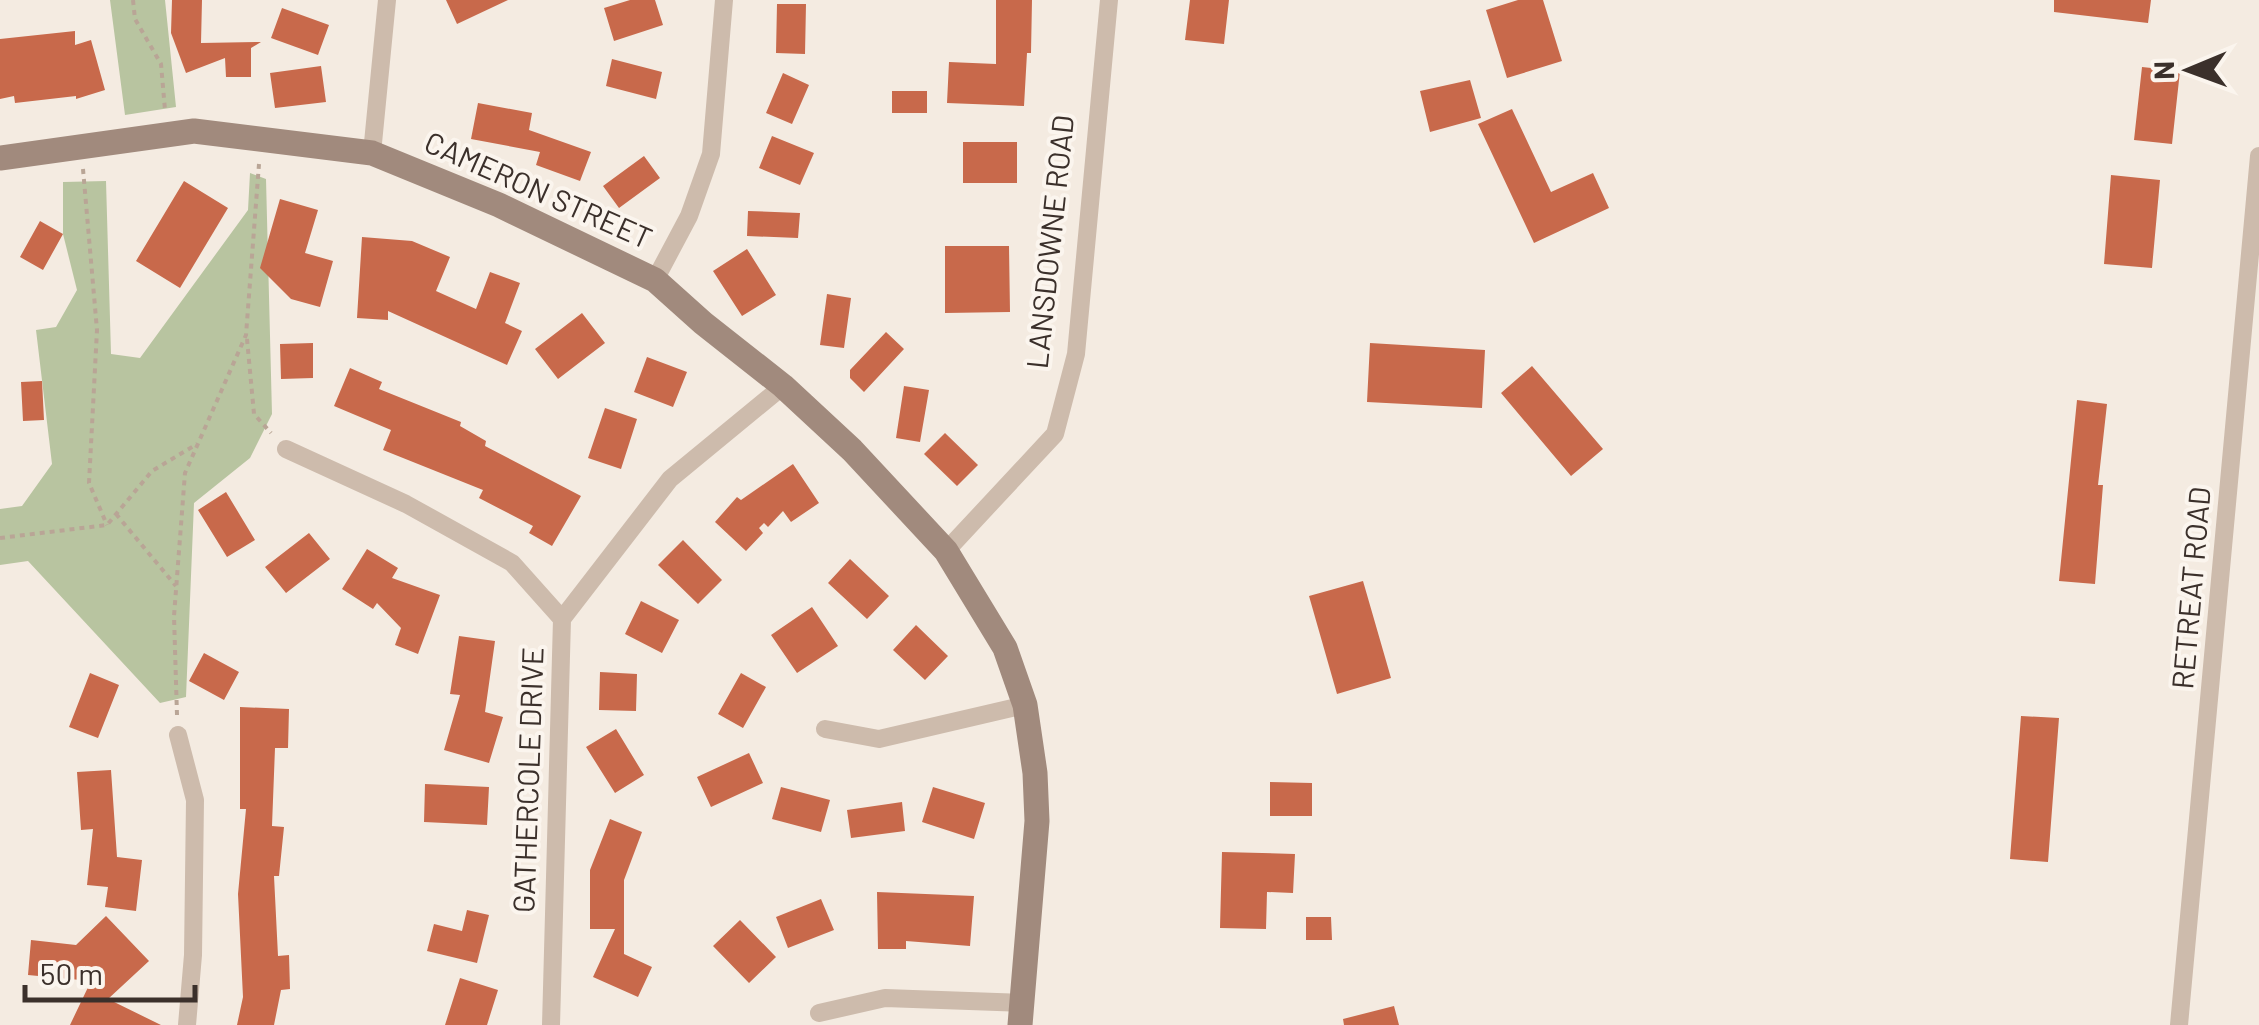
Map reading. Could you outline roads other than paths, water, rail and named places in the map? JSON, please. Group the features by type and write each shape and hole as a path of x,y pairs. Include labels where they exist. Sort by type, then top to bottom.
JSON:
{"street":[{"path":"372,153 386,0"},
{"path":"655,280 689,216 710,154 724,0"},
{"name":"LANSDOWNE ROAD","path":"946,551 1056,434 1076,354 1110,0"},
{"name":"CAMERON STREET","path":"0,158 194,131 372,153 498,204 655,280 852,450 946,551"},
{"name":"RETREAT ROAD","path":"2179,1025 2259,156"},
{"name":"GATHERCOLE DRIVE","path":"551,1025 562,619 670,479 782,386"},
{"path":"286,449 406,504 512,563 562,619"},
{"path":"819,1013 885,998 1021,1014 1036,821 1035,773 1025,705 1005,648 946,551"},
{"path":"825,729 879,739 1025,705"},
{"path":"178,735 195,800 193,955 186,1025"}]}
